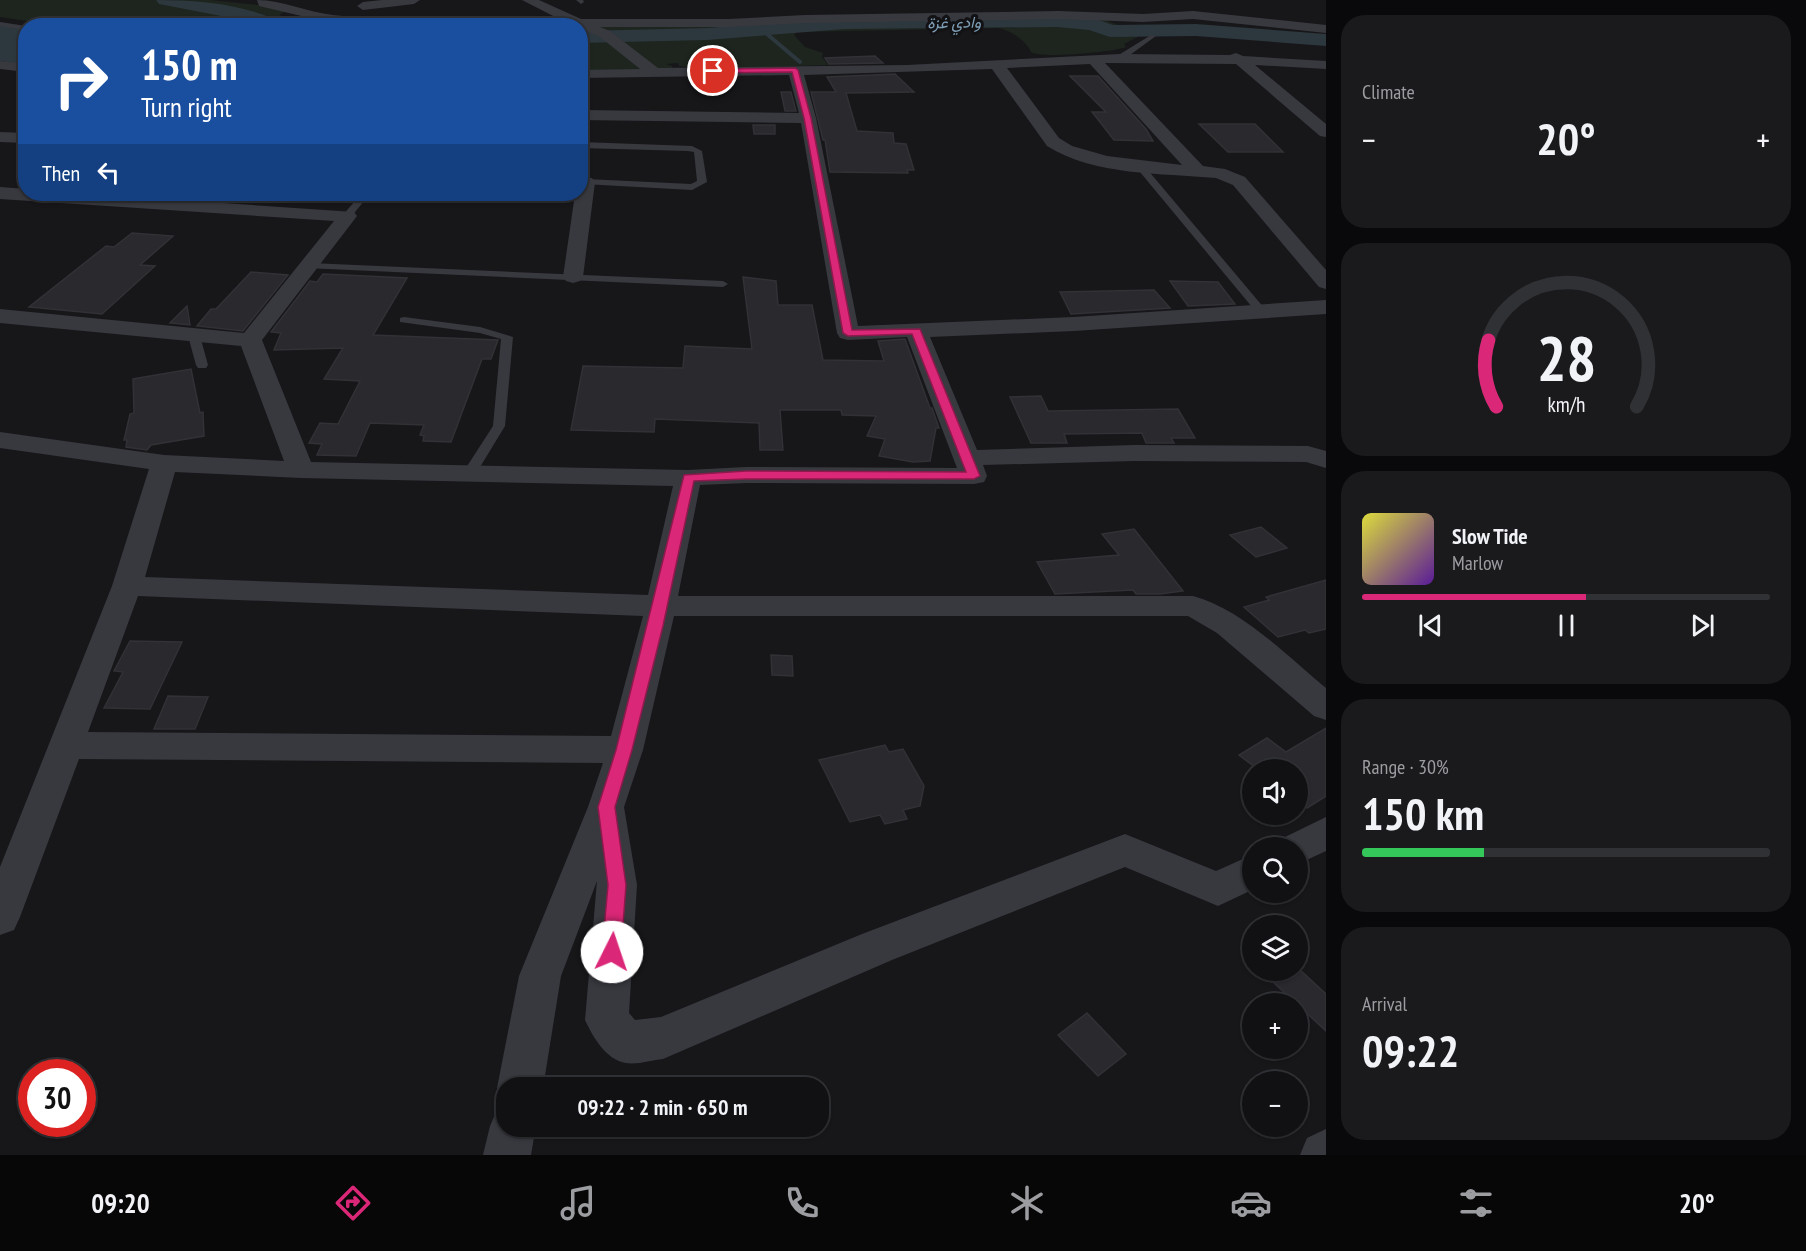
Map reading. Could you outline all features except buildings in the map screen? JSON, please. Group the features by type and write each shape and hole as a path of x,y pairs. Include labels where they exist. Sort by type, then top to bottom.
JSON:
{"street":[{"path":"262,0 263,3 299,13 330,18"},
{"path":"299,13 404,0 440,18"},
{"path":"528,0 568,18"},
{"path":"1048,3 1100,16 1151,34"},
{"path":"588,21 729,23 804,18 1100,16 1143,18 1193,15 1326,29"},
{"path":"588,27 608,36 653,72"},
{"path":"1193,45 1228,53 1241,60 1326,132"},
{"path":"588,74 653,72 693,77 795,70 907,69 1120,58 1241,60 1326,65"},
{"path":"1094,60 1198,171"},
{"path":"0,64 18,67"},
{"path":"996,64 1061,149 1082,156 1219,173 1239,181 1326,283"},
{"path":"795,70 808,118 848,333 1074,324 1326,307"},
{"path":"588,115 697,111 808,118"},
{"path":"0,137 18,138"},
{"path":"0,193 18,194"},
{"path":"121,201 347,216"},
{"path":"573,276 581,201"},
{"path":"250,340 347,216"},
{"path":"0,316 250,340"},
{"path":"0,440 164,463 301,470 688,478 746,475 974,476 916,331"},
{"path":"250,340 301,470"},
{"path":"966,458 1134,453 1308,454 1326,460"},
{"path":"0,917 127,586 164,463"},
{"path":"522,1077 540,976 606,807 624,750 661,606 688,478"},
{"path":"127,586 661,606 1192,606 1228,625 1326,707"},
{"path":"65,745 624,750"},
{"path":"606,807 617,885 607,1020 626,1042 663,1038 866,951 1125,850 1218,889 1242,876"},
{"path":"1308,843 1326,833"},
{"path":"507,1155 511,1137"}],"lane":[{"path":"0,24 18,27"},
{"path":"1120,58 1151,34"},
{"path":"588,145 688,148 698,151 702,182 692,187 588,182"},
{"path":"1138,164 1261,311"},
{"path":"347,216 359,201"},
{"path":"310,266 723,284"},
{"path":"404,320 480,330 507,337 500,426 469,474"},
{"path":"194,336 202,365"}],"shaded area":[{"path":"0,0 210,0 259,5 285,12 280,14 281,17 287,18 18,20 0,17"},
{"path":"1099,18 1143,34 1124,44 1126,47 1119,49 1048,55 1031,52 1019,38 998,28 797,32 794,35 805,47 823,53 822,57 828,65 698,69 679,66 678,63 666,64 672,66 672,70 658,70 588,23"},
{"path":"0,25 18,28 18,64 0,61"},
{"path":"588,29 599,34 641,70 588,70"}],"waterway":[{"name":"وادي غزة","path":"166,0 257,18"},
{"name":"وادي غزة","path":"588,37 707,34 845,23 1057,21 1093,24 1110,31 1196,30 1326,40"},
{"path":"761,29 800,62"}],"route":[{"path":"612,952 617,885 606,807 624,750 661,606 688,478 746,475 974,476 916,331 848,333 808,118 795,70 713,71"}]}
